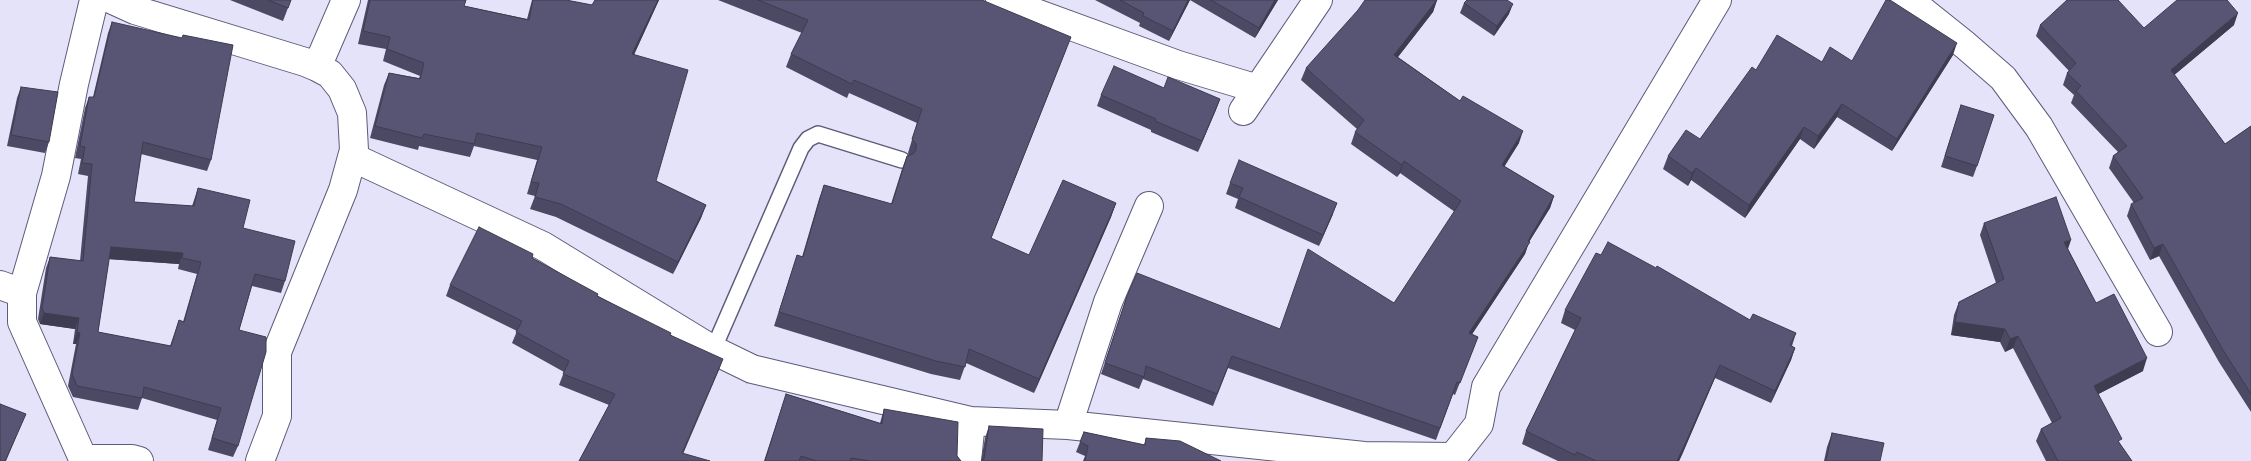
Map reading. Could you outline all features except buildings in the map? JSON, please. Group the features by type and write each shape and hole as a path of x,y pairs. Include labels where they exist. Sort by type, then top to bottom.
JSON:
{"street":[{"path":"84,461 22,322 11,289 56,176 74,84 94,0"},
{"path":"113,0 135,10 317,67 330,74 342,89 352,113 354,150 344,190 276,352 277,416 260,461"},
{"path":"317,67 346,0"},
{"path":"1000,0 1178,65 1258,89"},
{"path":"1243,111 1318,0"},
{"path":"352,157 543,246 714,350 752,369 971,421 1068,425 1364,456 1455,459 1479,424 1486,387 1717,0"},
{"path":"1905,0 1915,5 1958,39 2003,78 2039,127 2158,332"},
{"path":"1068,425 1108,302 1149,206"},
{"path":"967,461 971,421"},
{"path":"90,461 94,459 132,459 139,461"}],"lane":[{"path":"714,350 801,148 808,140 818,134 902,160"}]}
